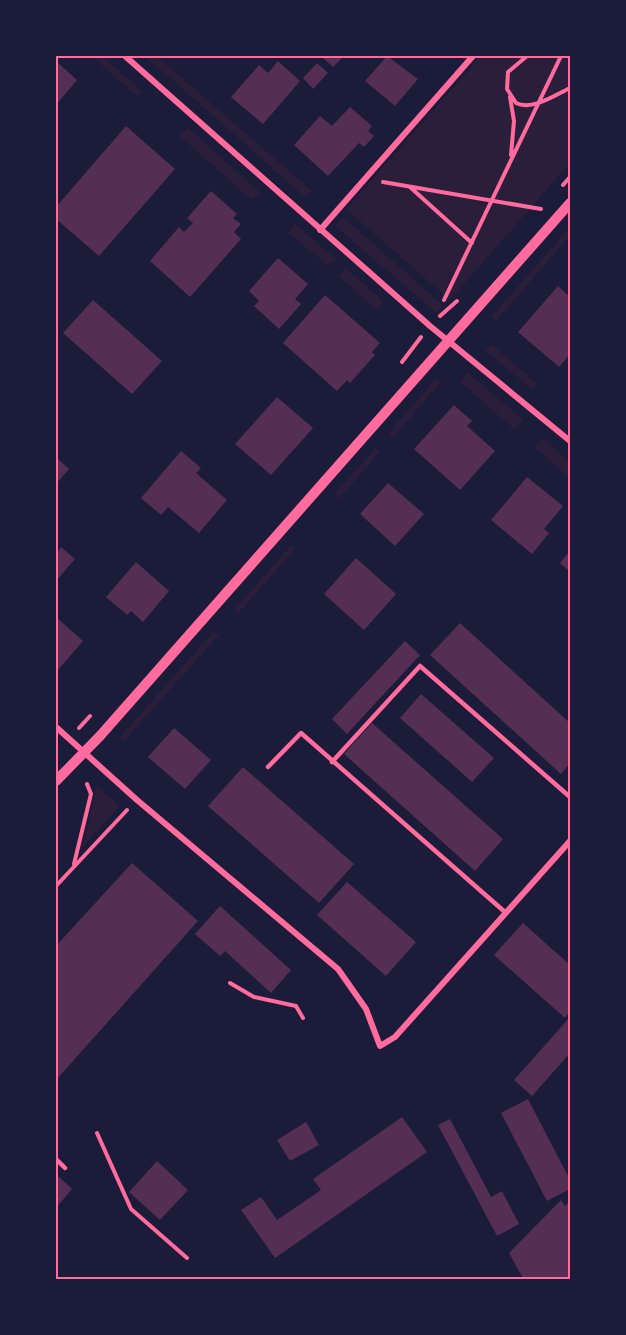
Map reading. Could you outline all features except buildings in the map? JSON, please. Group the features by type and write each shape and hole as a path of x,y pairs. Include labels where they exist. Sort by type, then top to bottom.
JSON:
{"street":[{"path":"125,56 320,230 570,441"},
{"path":"320,230 473,56"},
{"path":"56,781 570,203"},
{"path":"56,728 137,800 338,969 366,1009 380,1046 395,1037 570,842"}],"lane":[{"path":"332,762 420,666 570,797"},
{"path":"268,767 301,734 506,914"},
{"path":"56,1159 65,1168"}],"path":[{"path":"510,162 514,121 507,81 508,72 527,56"},
{"path":"444,300 561,56"},
{"path":"510,97 520,105 537,103 570,88"},
{"path":"367,179 541,210"},
{"path":"410,187 472,243"},
{"path":"74,865 91,794 87,784"},
{"path":"56,886 137,800"},
{"path":"230,984 254,997 296,1005 303,1018"},
{"path":"97,1132 130,1209 187,1258"}],"shaded area":[{"path":"91,56 102,56 142,91 137,96"},
{"path":"145,56 157,56 312,191 305,197"},
{"path":"481,56 570,56 570,163 450,300 346,209"},
{"path":"188,128 260,192 252,200 179,136"},
{"path":"343,217 443,305 436,313 335,226"},
{"path":"295,224 337,259 328,266 288,232"},
{"path":"570,227 570,236 496,321 491,317"},
{"path":"346,268 384,302 377,310 339,276"},
{"path":"491,344 536,383 532,389 485,351"},
{"path":"468,372 523,420 514,429 460,382"},
{"path":"436,379 441,382 392,439 389,432"},
{"path":"543,438 570,463 570,478 535,447"},
{"path":"375,449 381,451 338,500 335,493"},
{"path":"291,545 296,548 237,615 235,609"},
{"path":"213,632 219,635 124,741 119,738"},
{"path":"98,786 120,806 82,848 96,789"}]}
